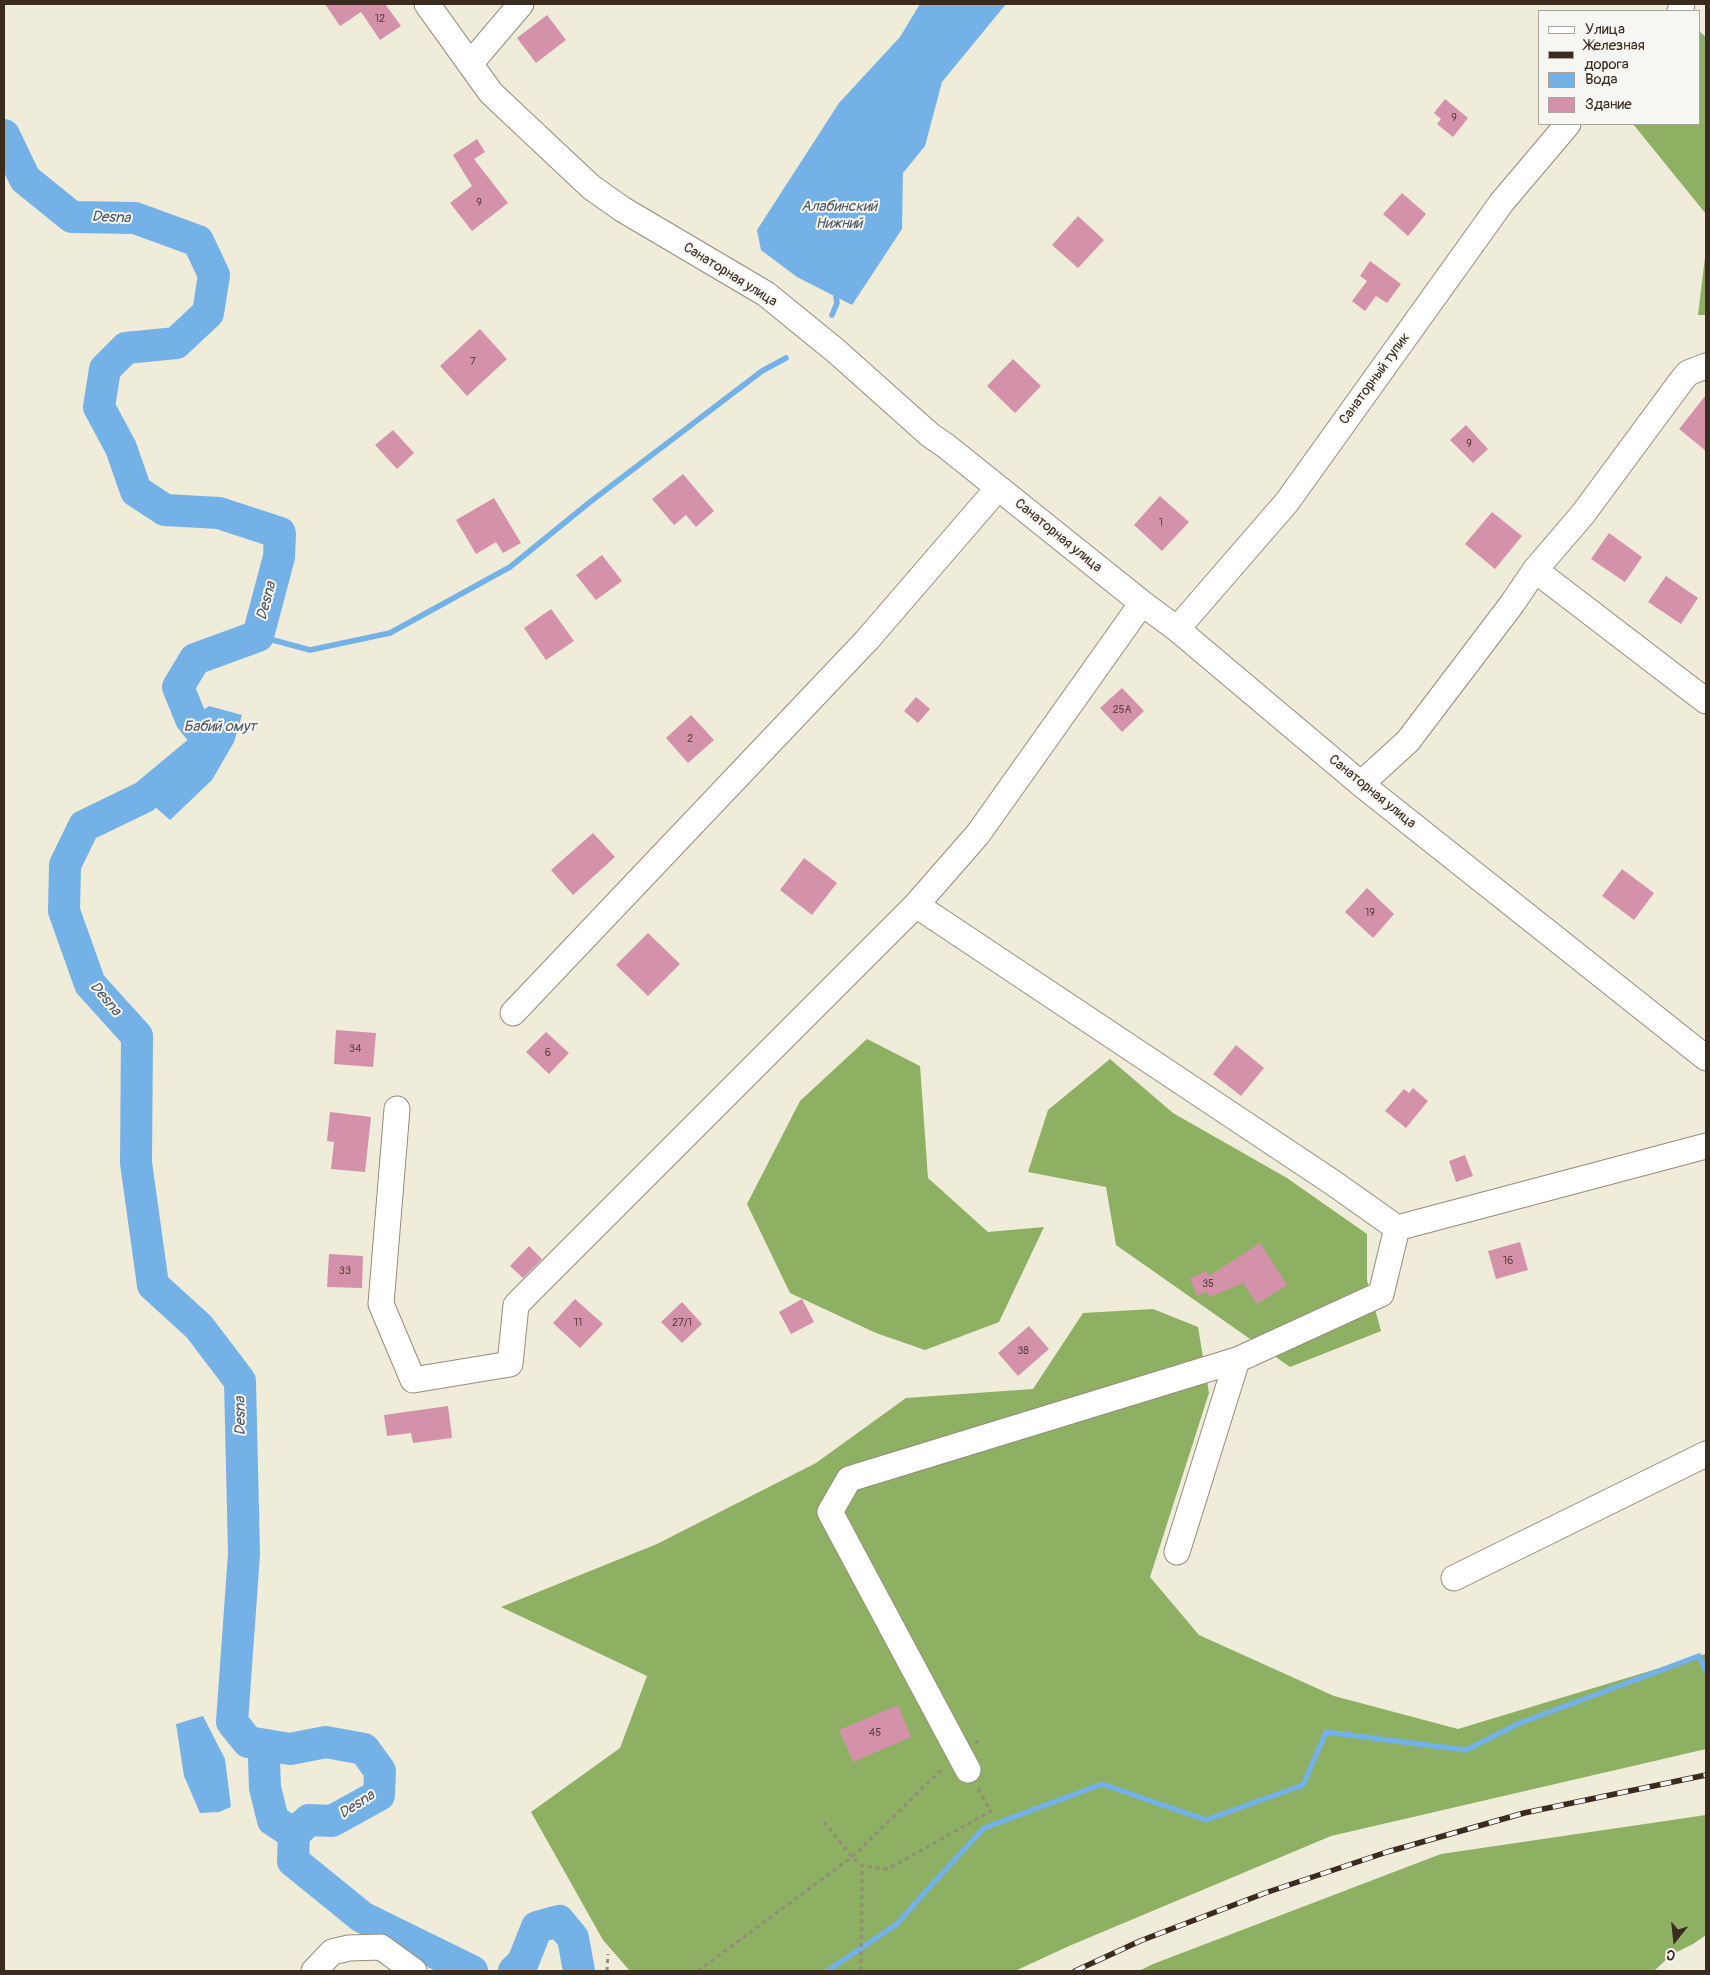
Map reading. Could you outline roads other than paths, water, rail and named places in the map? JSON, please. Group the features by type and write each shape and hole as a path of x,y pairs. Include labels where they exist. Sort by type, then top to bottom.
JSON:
{"street":[{"name":"Санаторная улица","path":"427,4 491,93 591,187 622,209 766,294 836,351 930,435 1177,629 1361,784 1706,1058"},
{"path":"470,64 521,4"},
{"name":"Санаторный тупик","path":"1177,629 1287,502 1502,202 1567,125"},
{"path":"1361,784 1408,741 1512,604 1535,570 1583,514 1682,380 1688,373 1706,366"},
{"path":"513,1013 867,640 998,488"},
{"path":"1535,570 1706,701"},
{"path":"396,1109 381,1304 413,1380 510,1364 516,1305 916,905 978,834 1142,603"},
{"path":"916,905 1332,1182 1396,1228"},
{"path":"1396,1228 1706,1146"},
{"path":"963,1761 830,1512 849,1479 1237,1360 1380,1294 1396,1228"},
{"path":"1177,1552 1237,1360"},
{"path":"1454,1578 1706,1454"},
{"path":"314,1971 332,1952 349,1948 381,1947 414,1971"}],"water":[{"name":"Алабинский Нижний","path":"920,4 1006,4 942,82 925,146 903,173 902,229 852,305 797,277 761,250 757,230 839,103 900,37"},
{"name":"Бабий омут","path":"209,706 242,715 234,742 212,780 170,820 144,797 209,742 191,719"},
{"path":"203,1716 225,1759 231,1807 219,1812 200,1813 184,1776 176,1724"}],"waterway":[{"name":"Desna","path":"4,135 25,179 72,217 135,218 198,241 214,275 208,313 176,343 126,348 105,369 99,407 121,448 136,491 165,510 219,513 280,533 279,557 258,636 195,659 178,687 191,719 210,742 144,797 84,826 65,865 64,911 90,984 137,1036 136,1163 153,1285 199,1327 240,1381 244,1554 232,1722 248,1742 290,1749 326,1742 364,1749 380,1771 379,1795 332,1821 309,1820 294,1834 293,1861 362,1917 472,1971"},
{"path":"832,315 837,303 836,297"},
{"path":"258,636 310,650 390,633 510,567 590,502 762,371 786,358"},
{"path":"827,1971 897,1924 984,1828 1102,1784 1206,1820 1303,1785 1326,1732 1466,1750 1520,1723 1699,1656 1706,1671"},
{"path":"265,1745 265,1788 273,1820 294,1834"},
{"name":"Desna","path":"514,1971 523,1962 537,1927 559,1921 573,1938 579,1971"}],"railway":[{"path":"1075,1971 1140,1941 1265,1893 1387,1852 1524,1813 1706,1775"}]}
